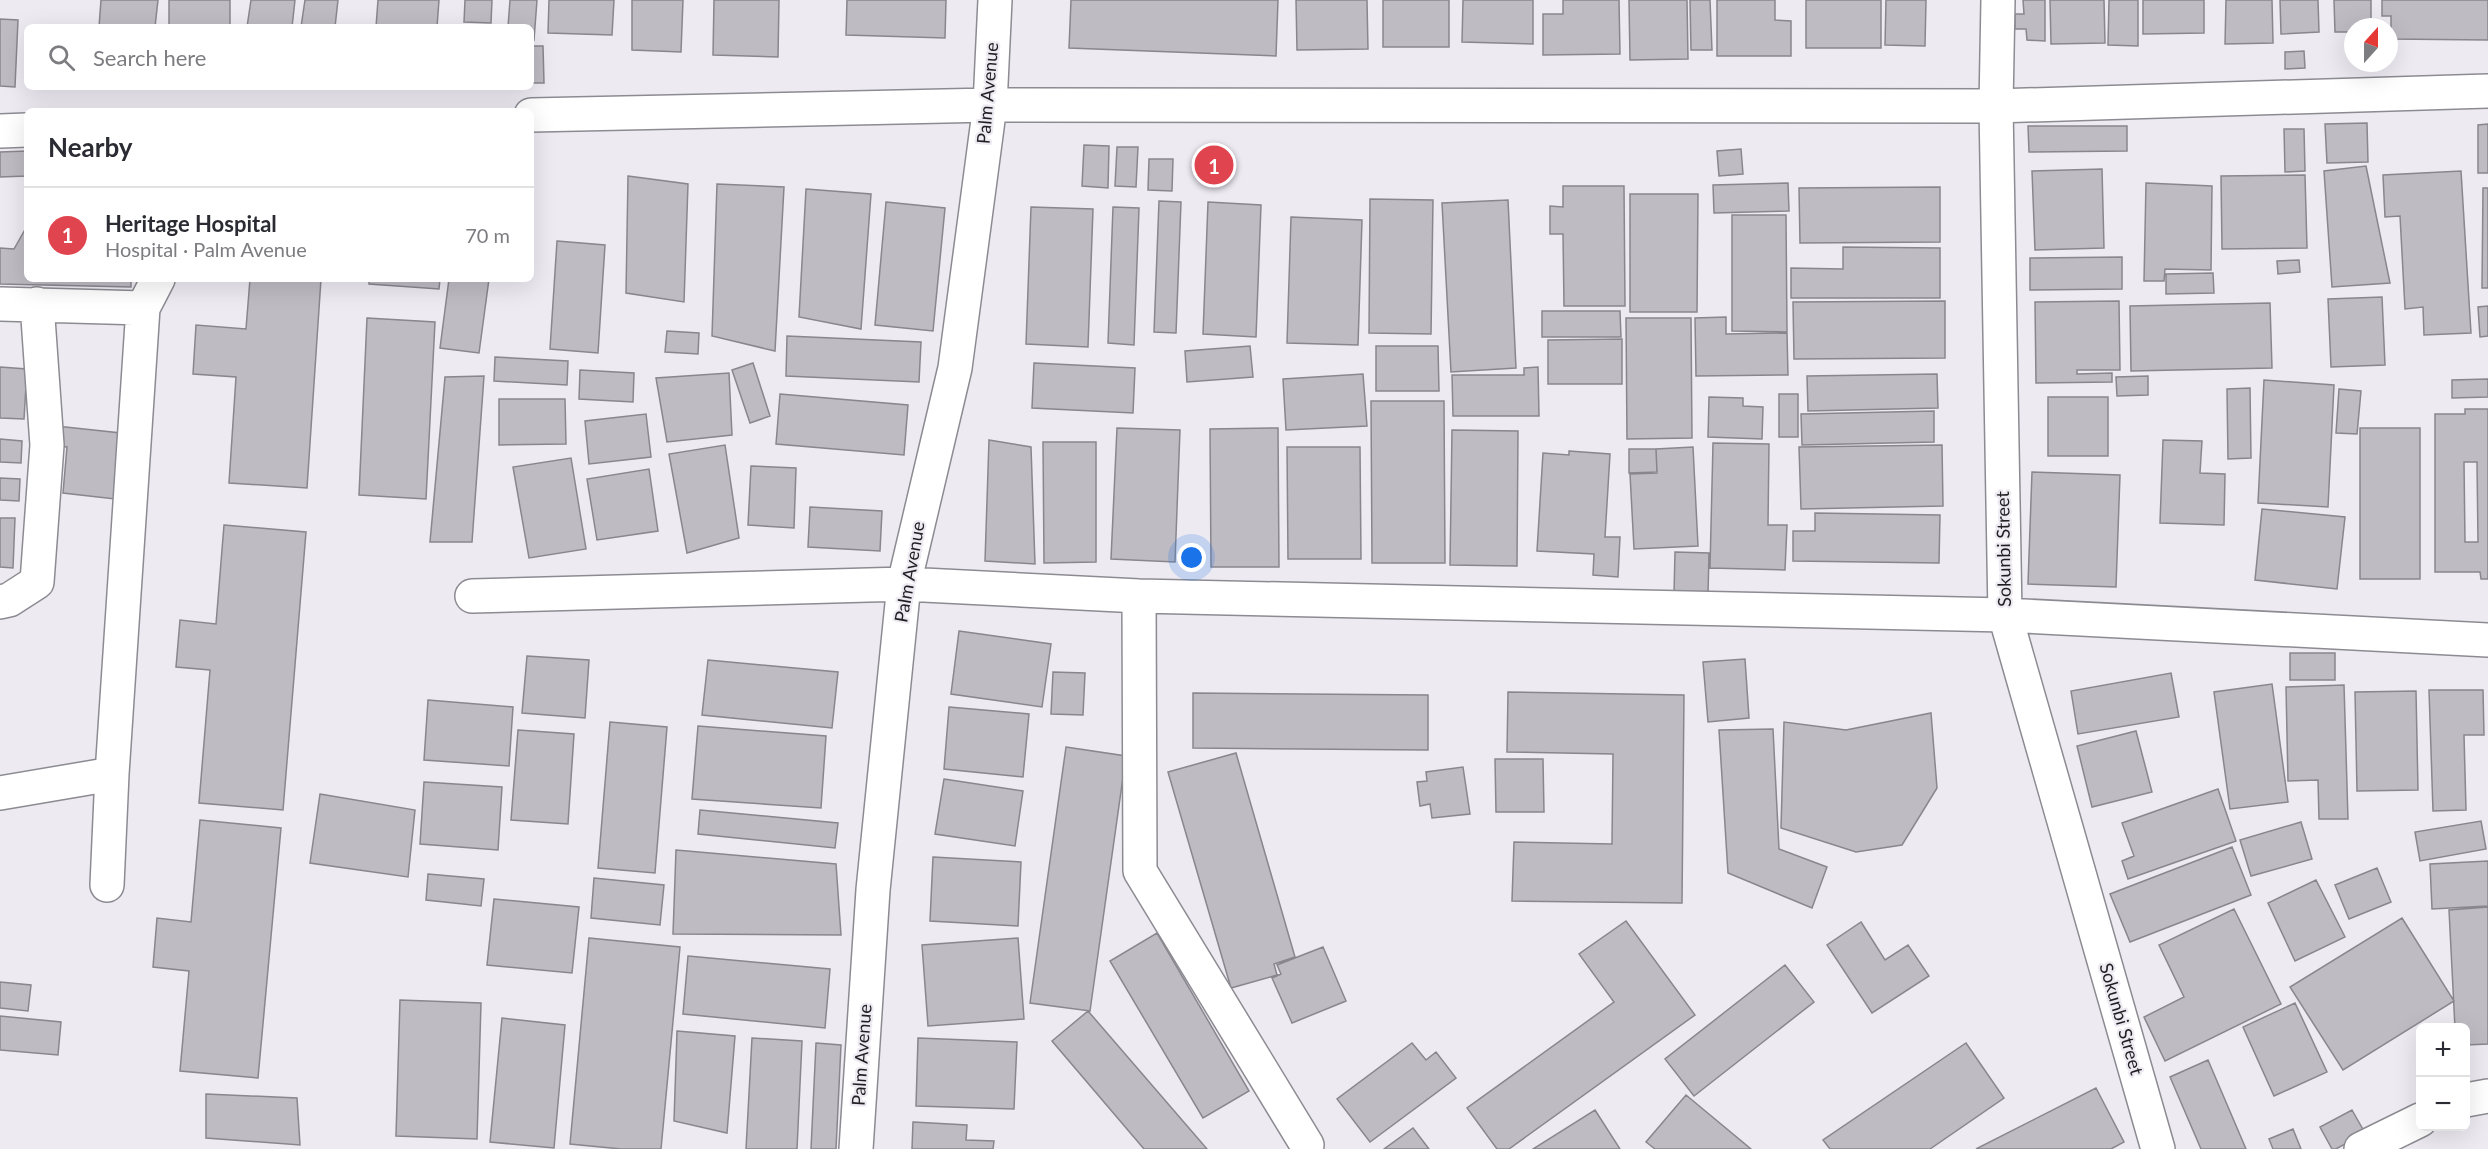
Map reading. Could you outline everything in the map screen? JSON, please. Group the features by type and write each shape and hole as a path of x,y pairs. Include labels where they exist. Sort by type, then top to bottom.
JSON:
{"street":[{"name":"Palm Avenue","path":"856,1149 873,890 904,584 956,368 990,105 995,0"},
{"name":"Sokunbi Street","path":"1998,0 1996,106 2005,615 2158,1149"},
{"path":"534,115 990,105 1996,106 2488,91"},
{"path":"0,131 24,130"},
{"path":"107,885 112,774 143,308 156,282"},
{"path":"0,304 143,308"},
{"path":"0,602 9,600 37,582 47,445 37,304"},
{"path":"472,596 904,584 1139,596 2005,615 2488,640"},
{"path":"1139,596 1140,871 1307,1144"},
{"path":"0,793 112,774"},
{"path":"2470,1099 2488,1096"},
{"path":"2361,1149 2416,1122"}],"building":[{"path":"101,0 158,0 155,24 99,24"},
{"path":"169,0 230,0 230,24 169,24"},
{"path":"251,0 295,0 292,24 247,24"},
{"path":"305,0 338,0 335,24 301,24"},
{"path":"378,0 439,0 437,24 376,24"},
{"path":"465,0 492,0 491,23 464,22"},
{"path":"510,0 537,0 534,40 534,24 508,24"},
{"path":"549,0 614,0 612,35 548,33"},
{"path":"632,0 683,0 681,52 632,50"},
{"path":"714,0 779,0 778,57 713,55"},
{"path":"847,0 946,0 945,38 846,35"},
{"path":"1071,0 1278,0 1276,56 1069,48"},
{"path":"1296,0 1367,0 1368,49 1297,50"},
{"path":"1383,0 1449,0 1449,47 1383,47"},
{"path":"1463,0 1533,0 1533,44 1462,42"},
{"path":"1563,0 1619,0 1620,54 1543,55 1543,14 1563,14"},
{"path":"1629,0 1687,0 1688,59 1630,60"},
{"path":"1690,0 1710,0 1712,50 1691,50"},
{"path":"1717,0 1775,0 1775,20 1791,21 1791,56 1717,56"},
{"path":"1806,0 1881,0 1881,48 1806,48"},
{"path":"1886,0 1926,0 1925,46 1885,45"},
{"path":"2023,0 2045,0 2045,41 2027,40 2026,29 2015,29 2015,14 2024,14"},
{"path":"2050,0 2104,0 2105,43 2051,44"},
{"path":"2109,0 2138,0 2138,46 2108,45"},
{"path":"2143,0 2204,0 2204,33 2143,34"},
{"path":"2226,0 2272,0 2273,43 2225,44"},
{"path":"2280,0 2318,0 2319,32 2281,34"},
{"path":"2334,0 2371,0 2371,18 2344,18 2344,32 2335,32"},
{"path":"2382,0 2488,0 2488,40 2398,39 2398,18 2382,16"},
{"path":"0,19 18,20 15,87 0,86"},
{"path":"534,46 543,46 544,83 534,83"},
{"path":"2304,51 2305,68 2285,69 2285,52"},
{"path":"2367,123 2368,162 2327,163 2325,124"},
{"path":"2488,124 2488,173 2478,173 2478,125"},
{"path":"2028,126 2127,126 2127,151 2029,152"},
{"path":"2284,129 2304,129 2305,171 2285,172"},
{"path":"1084,145 1109,146 1108,188 1082,186"},
{"path":"1117,147 1138,147 1136,187 1115,186"},
{"path":"1741,149 1743,174 1719,176 1717,151"},
{"path":"24,151 24,176 0,177 0,152"},
{"path":"1149,159 1173,159 1172,191 1148,190"},
{"path":"2366,166 2390,283 2332,287 2324,171"},
{"path":"2102,169 2104,248 2035,250 2032,171"},
{"path":"2461,171 2471,333 2424,335 2423,307 2405,309 2400,216 2385,217 2383,175"},
{"path":"2305,175 2307,248 2222,249 2221,176"},
{"path":"628,176 688,184 684,302 626,293"},
{"path":"1788,183 1789,211 1714,213 1713,185"},
{"path":"2146,183 2212,186 2211,270 2165,269 2164,281 2144,281"},
{"path":"717,184 784,187 775,351 712,336"},
{"path":"1563,186 1624,186 1625,306 1564,306 1563,234 1550,234 1550,206 1563,207"},
{"path":"1940,187 1940,242 1800,243 1799,188"},
{"path":"2483,188 2488,188 2488,288 2482,288"},
{"path":"806,189 871,194 861,329 799,317"},
{"path":"1630,194 1698,194 1697,312 1630,312"},
{"path":"1370,199 1433,200 1431,334 1369,333"},
{"path":"1508,200 1516,368 1451,372 1442,203"},
{"path":"1159,201 1181,202 1176,333 1154,332"},
{"path":"886,202 945,208 933,331 875,325"},
{"path":"1208,202 1261,205 1256,337 1203,334"},
{"path":"1031,207 1093,209 1088,347 1026,344"},
{"path":"1113,207 1139,208 1134,345 1108,343"},
{"path":"1732,215 1786,215 1787,332 1732,331"},
{"path":"1291,217 1362,220 1358,345 1287,343"},
{"path":"24,231 24,282 131,282 131,287 0,284 0,248 14,249"},
{"path":"557,241 605,245 598,353 550,349"},
{"path":"1843,247 1940,248 1940,298 1791,298 1791,268 1843,269"},
{"path":"2122,257 2122,289 2030,290 2030,258"},
{"path":"2299,260 2300,272 2278,274 2277,261"},
{"path":"2213,273 2214,293 2166,294 2166,274"},
{"path":"250,282 321,282 307,488 229,483 236,377 193,374 196,325 246,329"},
{"path":"369,282 440,282 439,289 369,284"},
{"path":"449,282 489,282 479,353 440,348"},
{"path":"2382,297 2385,365 2331,367 2328,299"},
{"path":"1945,301 1945,358 1794,359 1793,302"},
{"path":"2119,301 2120,370 2077,370 2077,374 2112,373 2112,382 2036,383 2035,302"},
{"path":"2270,303 2272,368 2131,371 2130,306"},
{"path":"2488,306 2488,336 2480,337 2478,307"},
{"path":"1542,311 1620,311 1621,337 1542,337"},
{"path":"1726,317 1726,334 1787,333 1788,375 1696,376 1695,318"},
{"path":"367,318 435,322 426,499 359,495"},
{"path":"1626,318 1691,318 1692,438 1627,439"},
{"path":"667,331 699,333 698,354 665,352"},
{"path":"787,336 921,342 919,382 786,376"},
{"path":"1622,339 1622,384 1548,384 1548,340"},
{"path":"1250,346 1253,377 1187,382 1185,351"},
{"path":"1376,346 1438,346 1439,391 1376,391"},
{"path":"495,357 568,361 567,385 494,381"},
{"path":"753,363 770,416 750,423 732,370"},
{"path":"1034,363 1135,368 1133,413 1032,408"},
{"path":"0,367 27,369 24,419 0,418"},
{"path":"1538,367 1539,416 1453,416 1452,375 1524,375 1524,368"},
{"path":"580,370 634,373 633,402 579,399"},
{"path":"729,373 732,435 667,442 656,378"},
{"path":"1363,374 1367,426 1286,430 1283,379"},
{"path":"1937,374 1938,408 1808,411 1807,376"},
{"path":"484,376 472,542 430,542 445,377"},
{"path":"2148,376 2148,395 2117,396 2116,377"},
{"path":"2488,379 2488,397 2452,398 2452,380"},
{"path":"2264,380 2334,385 2328,507 2258,503"},
{"path":"2250,388 2251,458 2228,459 2227,389"},
{"path":"2339,389 2361,391 2357,434 2336,433"},
{"path":"780,394 908,405 904,455 776,444"},
{"path":"1779,394 1798,394 1798,437 1779,437"},
{"path":"1709,397 1743,398 1743,406 1763,407 1762,439 1708,437"},
{"path":"2048,397 2108,397 2108,456 2048,456"},
{"path":"499,399 565,399 566,444 499,445"},
{"path":"1371,401 1444,401 1445,563 1372,563"},
{"path":"2465,409 2488,409 2488,579 2481,579 2480,572 2435,572 2435,414 2465,414","holes":["2464,462 2477,462 2478,542 2465,542"]},
{"path":"1934,411 1934,442 1802,445 1801,414"},
{"path":"646,414 651,457 589,464 585,421"},
{"path":"56,426 121,433 115,499 63,493 67,447 54,446"},
{"path":"1117,428 1180,430 1175,562 1111,559"},
{"path":"1278,428 1279,567 1211,567 1210,429"},
{"path":"2360,428 2420,428 2420,579 2360,579"},
{"path":"1452,430 1518,431 1517,566 1450,565"},
{"path":"0,439 22,441 21,463 0,462"},
{"path":"989,440 1031,447 1035,564 985,561"},
{"path":"2163,440 2202,441 2200,473 2225,474 2224,525 2160,523"},
{"path":"1043,442 1096,442 1096,562 1044,563"},
{"path":"1713,443 1769,444 1768,525 1787,525 1785,570 1710,568"},
{"path":"725,445 739,538 687,553 669,454"},
{"path":"1942,445 1943,506 1801,509 1799,447"},
{"path":"1287,447 1360,447 1361,559 1288,559"},
{"path":"1693,447 1698,546 1634,549 1630,474 1657,473 1656,449"},
{"path":"1629,449 1656,449 1657,472 1629,473"},
{"path":"1569,451 1610,454 1605,537 1620,537 1618,577 1593,575 1594,554 1537,551 1543,453 1569,455"},
{"path":"571,458 586,549 529,558 513,467"},
{"path":"751,466 796,468 794,528 748,525"},
{"path":"649,469 658,531 597,540 587,479"},
{"path":"2032,472 2120,475 2116,587 2028,584"},
{"path":"0,478 20,479 19,501 0,500"},
{"path":"810,507 882,511 880,551 808,547"},
{"path":"2262,509 2345,517 2337,589 2255,580"},
{"path":"1815,513 1940,515 1939,563 1793,561 1793,531 1815,531"},
{"path":"0,518 15,518 13,568 0,567"},
{"path":"224,525 306,532 283,810 199,803 210,670 176,667 180,620 216,624"},
{"path":"1675,552 1709,553 1708,595 1674,594"},
{"path":"959,631 1051,644 1042,707 951,694"},
{"path":"2290,653 2335,653 2335,680 2290,680"},
{"path":"527,656 589,660 585,718 522,713"},
{"path":"1745,659 1749,718 1708,722 1703,662"},
{"path":"708,660 838,672 832,728 702,715"},
{"path":"1053,672 1085,673 1083,715 1051,714"},
{"path":"2171,673 2179,717 2078,734 2071,691"},
{"path":"2272,684 2288,802 2230,809 2214,692"},
{"path":"2344,685 2348,819 2319,819 2318,780 2288,781 2286,687"},
{"path":"2429,690 2483,690 2484,735 2464,735 2466,810 2433,811"},
{"path":"2416,691 2418,790 2357,791 2355,692"},
{"path":"1508,692 1684,695 1682,903 1512,901 1514,842 1612,844 1613,754 1507,752"},
{"path":"1193,693 1428,695 1428,750 1193,748"},
{"path":"428,700 513,707 509,766 424,760"},
{"path":"949,707 1029,714 1023,777 944,769"},
{"path":"1931,713 1937,788 1902,845 1856,852 1781,828 1784,722 1846,730"},
{"path":"610,722 667,727 655,873 598,868"},
{"path":"698,726 826,736 821,808 692,799"},
{"path":"1773,729 1779,849 1827,867 1812,908 1728,873 1719,730"},
{"path":"518,730 574,734 568,824 511,820"},
{"path":"2136,731 2152,792 2092,807 2077,746"},
{"path":"1066,747 1126,756 1090,1011 1030,1003"},
{"path":"1236,753 1295,957 1274,964 1277,975 1231,988 1168,772"},
{"path":"1495,759 1543,759 1544,812 1496,812"},
{"path":"1463,767 1470,814 1432,818 1430,804 1420,806 1417,782 1427,781 1426,772"},
{"path":"944,779 1023,791 1015,846 935,834"},
{"path":"424,782 502,787 498,850 420,844"},
{"path":"2218,789 2236,841 2128,879 2122,861 2134,856 2122,823"},
{"path":"320,794 415,810 408,877 310,863"},
{"path":"700,810 838,823 835,848 698,834"},
{"path":"200,820 281,828 258,1078 180,1071 189,971 153,967 157,918 191,922"},
{"path":"2481,821 2486,849 2420,861 2415,832"},
{"path":"2301,822 2312,859 2251,876 2240,840"},
{"path":"2232,847 2251,895 2130,942 2110,894"},
{"path":"676,850 836,864 841,935 673,934"},
{"path":"933,857 1021,862 1018,926 930,921"},
{"path":"2488,861 2488,906 2432,909 2430,864"},
{"path":"2377,868 2391,902 2349,919 2335,885"},
{"path":"428,874 484,879 481,906 426,900"},
{"path":"594,878 664,885 660,925 591,918"},
{"path":"2316,880 2345,937 2295,961 2268,903"},
{"path":"494,899 579,907 572,973 487,965"},
{"path":"2488,907 2488,1044 2470,1045 2470,1023 2455,1023 2449,910"},
{"path":"2234,909 2281,1004 2165,1061 2144,1017 2184,997 2159,945"},
{"path":"2402,918 2454,1001 2343,1070 2290,987"},
{"path":"1626,921 1695,1015 1509,1149 1497,1149 1467,1108 1614,1002 1579,954"},
{"path":"1861,922 1885,960 1908,945 1929,976 1872,1013 1827,945"},
{"path":"1157,933 1249,1091 1203,1118 1110,961"},
{"path":"589,938 680,947 661,1149 621,1149 570,1144"},
{"path":"1018,938 1024,1019 928,1026 922,945"},
{"path":"1323,947 1346,1001 1292,1023 1272,978 1281,974 1277,965"},
{"path":"688,956 830,969 825,1028 683,1014"},
{"path":"1785,965 1814,1002 1694,1096 1665,1059"},
{"path":"0,982 31,985 28,1011 0,1008"},
{"path":"400,1000 481,1003 477,1139 396,1136"},
{"path":"2295,1003 2327,1072 2274,1096 2243,1027"},
{"path":"1088,1011 1207,1149 1144,1149 1052,1041"},
{"path":"0,1016 61,1022 58,1055 0,1050"},
{"path":"502,1018 565,1025 554,1148 490,1142"},
{"path":"677,1031 735,1036 727,1133 674,1121"},
{"path":"752,1038 802,1041 797,1149 746,1149"},
{"path":"918,1038 1017,1042 1014,1109 916,1106"},
{"path":"816,1043 841,1045 836,1149 811,1149"},
{"path":"1412,1043 1426,1060 1436,1052 1456,1078 1370,1142 1337,1099"},
{"path":"1966,1043 2004,1098 1930,1149 1830,1149 1823,1140"},
{"path":"2208,1060 2246,1149 2201,1149 2170,1077"},
{"path":"2096,1088 2124,1142 2111,1149 1976,1149"},
{"path":"206,1094 297,1098 300,1145 206,1138"},
{"path":"1686,1095 1751,1149 1655,1149 1646,1142"},
{"path":"1595,1110 1620,1149 1533,1149"},
{"path":"2352,1110 2365,1133 2332,1149 2320,1127"},
{"path":"913,1122 967,1125 966,1140 994,1141 993,1149 912,1149"},
{"path":"1413,1128 1429,1149 1384,1149"},
{"path":"2293,1129 2301,1149 2273,1149 2269,1139"}],"place":[{"name":"Heritage Hospital","path":"1214,165"}]}
